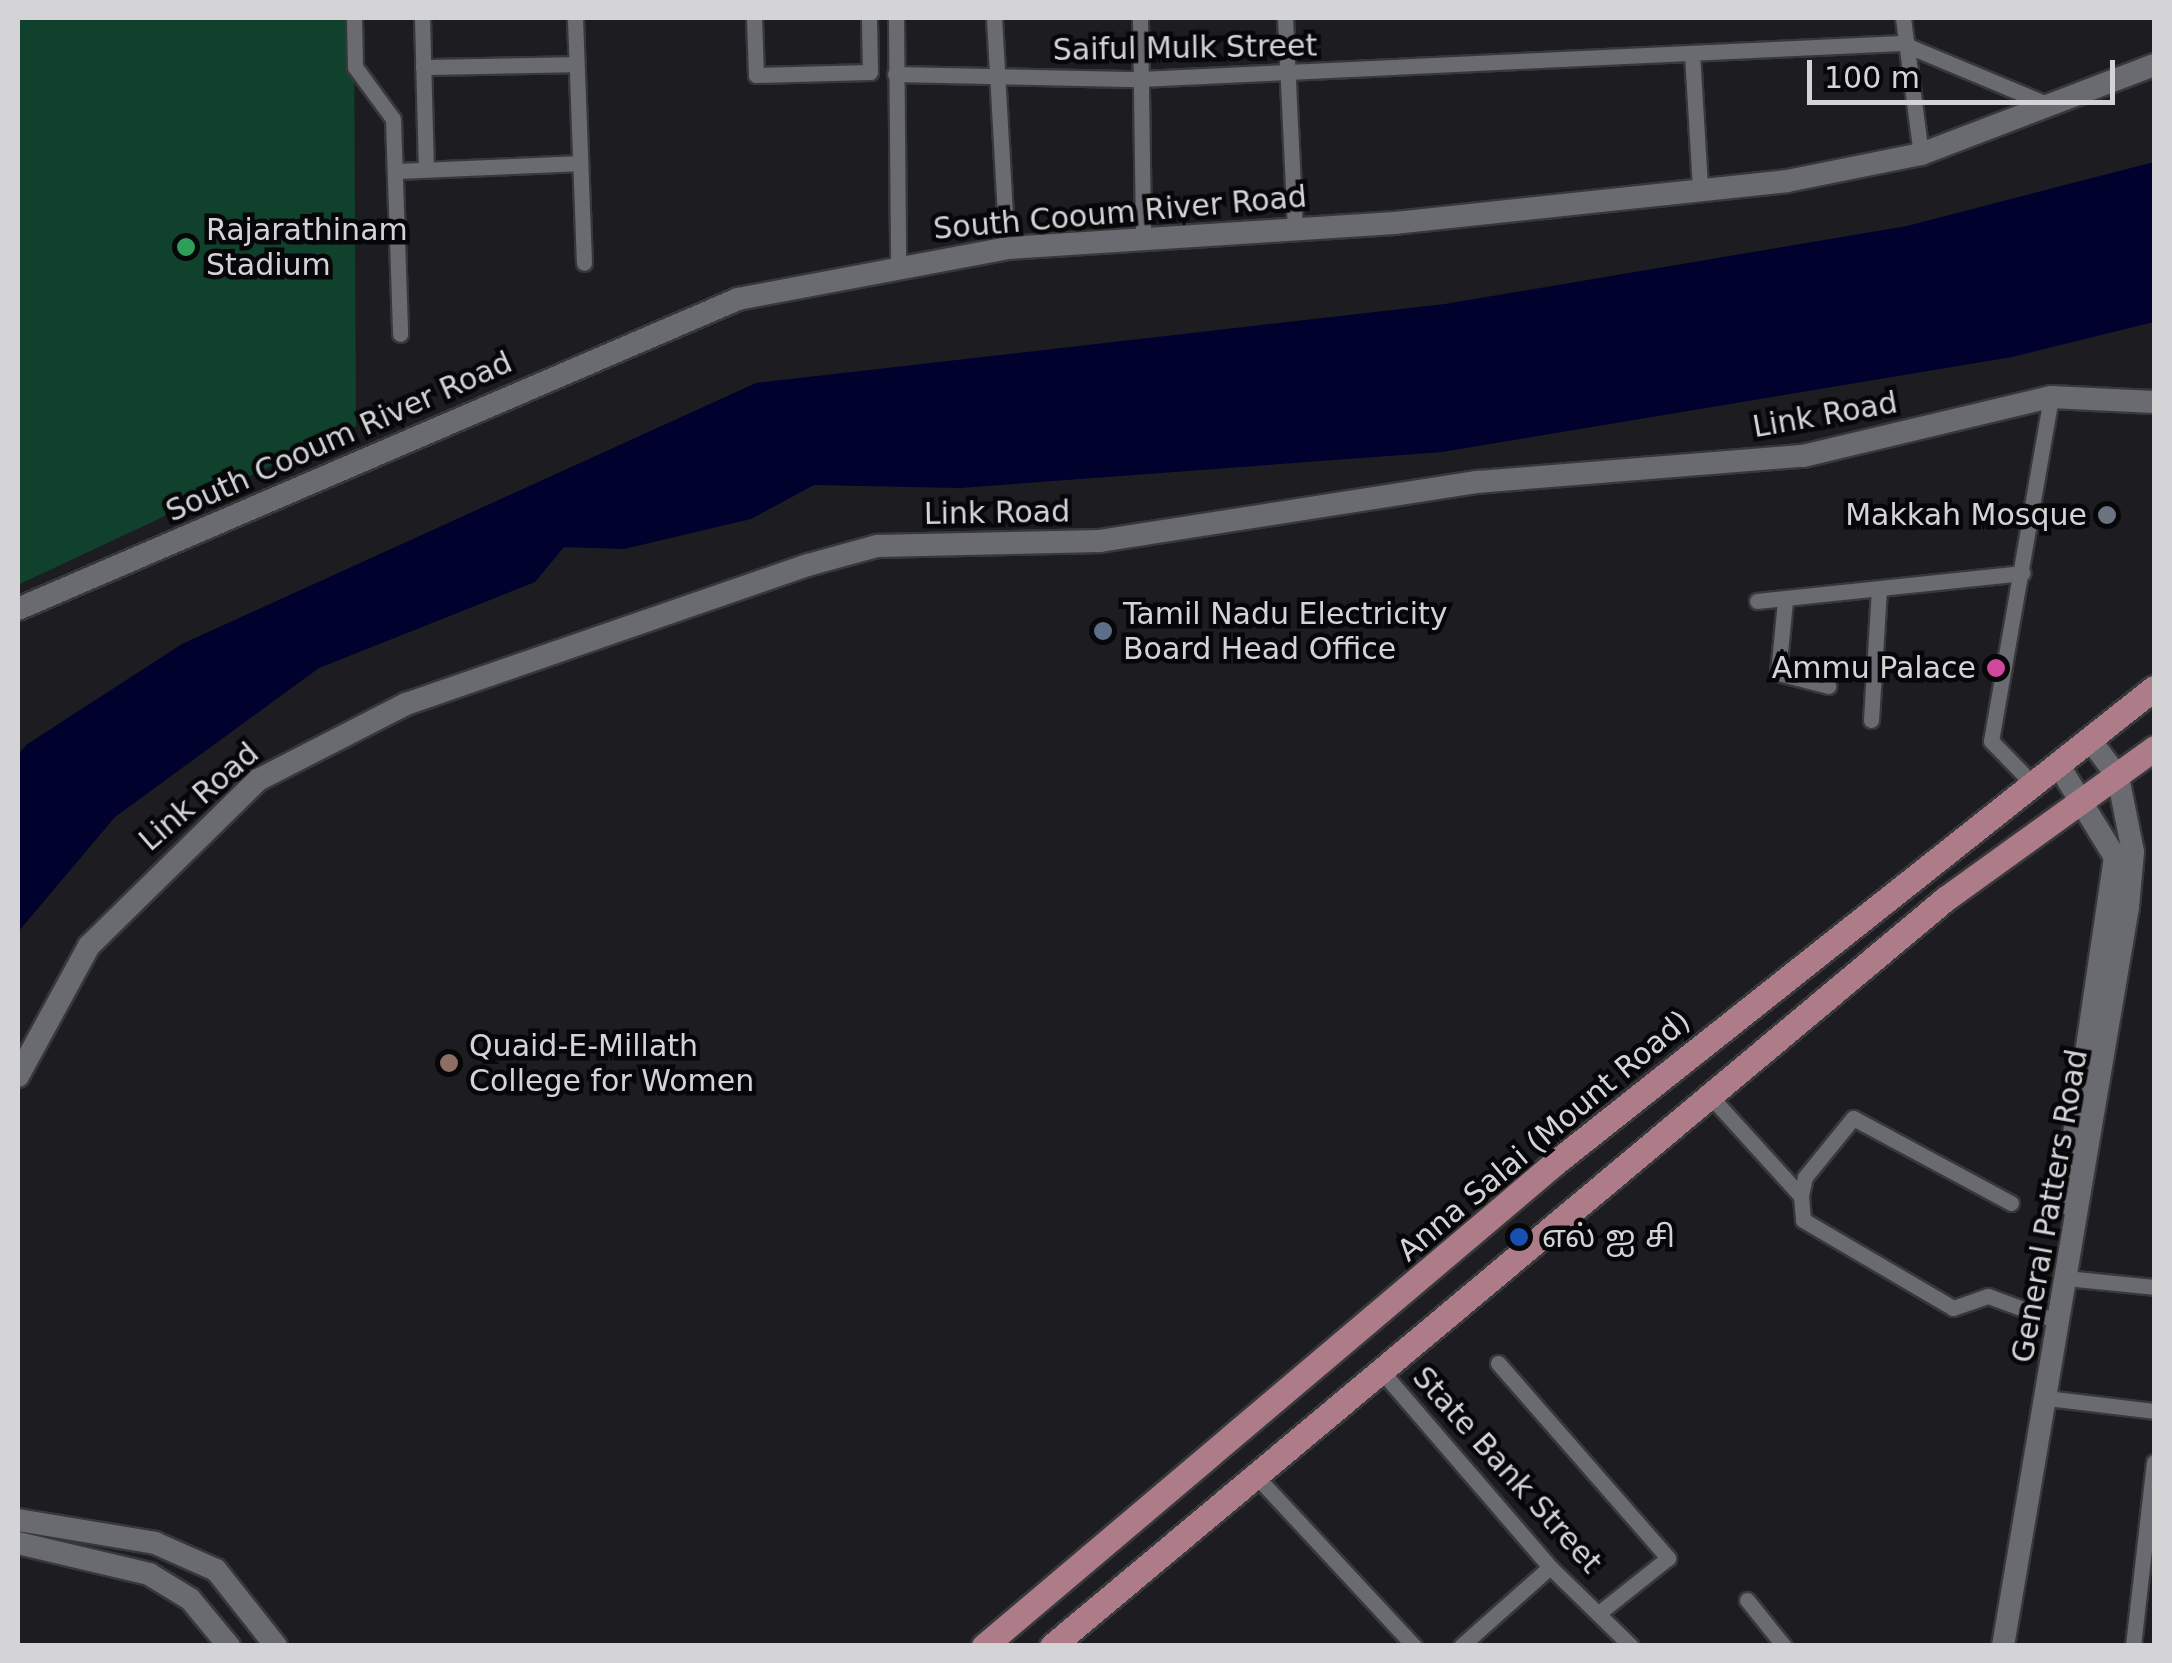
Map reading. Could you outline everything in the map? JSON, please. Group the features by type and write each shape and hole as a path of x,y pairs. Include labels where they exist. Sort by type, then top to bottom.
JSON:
{"main road":[{"name":"Anna Salai (Mount Road)","path":"984,1646 1494,1220 2154,688"},
{"path":"1052,1646 1384,1374 1945,900 2154,748"},
{"path":"1494,1220 1526,1253"}],"street":[{"path":"354,18 354,67 393,120 399,171 400,334"},
{"path":"422,18 426,167"},
{"path":"574,18 584,263"},
{"path":"754,18 756,75 870,72 869,18"},
{"path":"896,18 898,263"},
{"path":"994,18 1007,248"},
{"path":"1140,18 1143,238"},
{"path":"1285,18 1294,228"},
{"path":"1903,18 1900,43 1921,154"},
{"name":"Saiful Mulk Street","path":"894,74 1140,79 1900,43 2062,107"},
{"path":"1692,53 1700,189"},
{"path":"423,67 576,64"},
{"name":"South Cooum River Road","path":"18,610 721,306 898,263 1007,248 1294,228 1700,189 1921,154 2062,107 2154,66"},
{"path":"399,171 580,163"},
{"path":"2033,784 1990,741 2023,573 2051,396"},
{"name":"Link Road","path":"18,1076 89,946 258,780 378,716 720,593 876,546 1100,542 1476,482 1803,456 2051,396 2154,402"},
{"path":"1757,601 2023,573"},
{"path":"1871,720 1879,590"},
{"path":"1785,600 1778,673 1828,686"},
{"path":"2091,741 2118,777"},
{"name":"General Patters Road","path":"1990,1646 2045,1317 2114,857 2085,798 2058,766"},
{"name":"General Patters Road","path":"2004,1646 2128,906 2133,852 2118,777"},
{"path":"1712,1098 1801,1196"},
{"path":"2011,1203 1852,1118 1805,1176 1801,1196 1803,1220 1952,1308 1988,1296 2045,1317"},
{"path":"2066,1278 2154,1287"},
{"path":"1498,1363 1668,1558 1600,1612"},
{"name":"State Bank Street","path":"1384,1374 1550,1567 1631,1646"},
{"path":"2047,1398 2154,1412"},
{"path":"2133,1646 2154,1462"},
{"path":"1256,1476 1414,1646"},
{"path":"18,1520 155,1543 216,1570 276,1646"},
{"path":"18,1543 149,1574 190,1599 230,1646"},
{"path":"1462,1646 1550,1567"},
{"path":"1746,1600 1784,1646"}],"green space":[{"name":"Rajarathinam Stadium","path":"18,18 354,18 356,426 18,585"}],"water":[{"path":"2154,162 2154,322 2012,357 1442,452 960,488 814,485 751,519 624,549 564,547 535,582 319,668 115,817 18,932 18,755 26,745 182,644 756,383 1445,304 1907,226"}],"place":[{"name":"Rajarathinam Stadium","path":"186,247"},
{"name":"Makkah Mosque","path":"2107,515"},
{"name":"Tamil Nadu Electricity Board Head Office","path":"1103,631"},
{"name":"Ammu Palace","path":"1996,668"},
{"name":"Quaid-E-Millath College for Women","path":"449,1063"},
{"name":"எல் ஐ சி","path":"1519,1237"}]}
